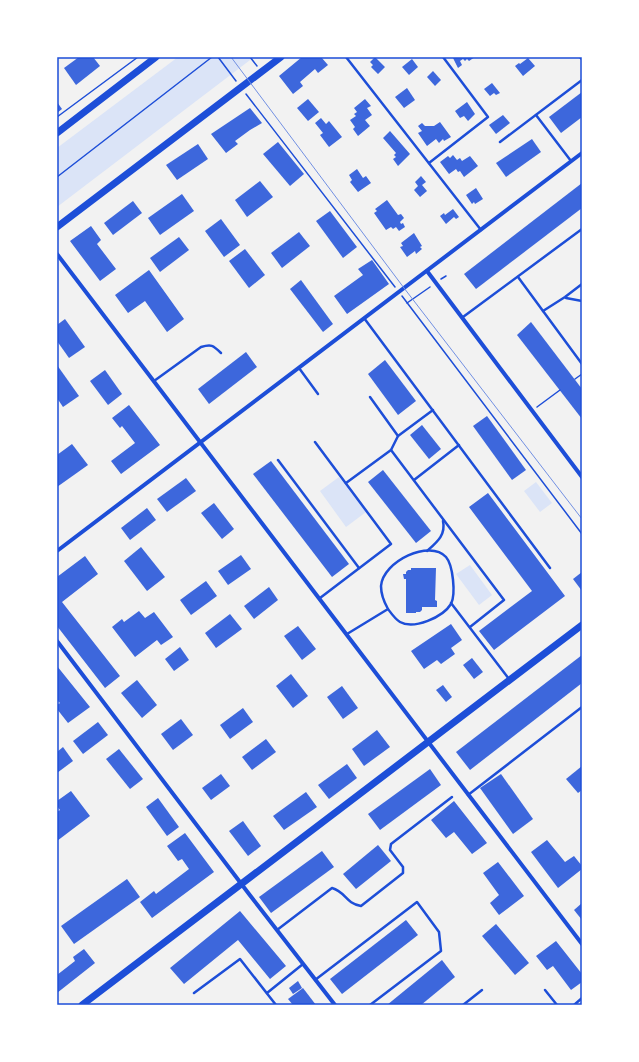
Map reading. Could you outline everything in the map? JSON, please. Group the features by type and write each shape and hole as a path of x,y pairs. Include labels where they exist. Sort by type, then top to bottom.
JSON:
{"street":[{"path":"57,133 156,57"},
{"path":"57,227 281,57"},
{"path":"57,552 582,153"},
{"path":"57,254 582,944"},
{"path":"427,271 582,477"},
{"path":"82,1005 582,625"},
{"path":"57,641 241,884 335,1005"}],"lane":[{"path":"346,57 481,230"},
{"path":"429,163 488,117 443,57"},
{"path":"500,142 582,80"},
{"path":"536,115 571,161"},
{"path":"462,317 582,229"},
{"path":"518,277 582,364"},
{"path":"543,311 565,298 582,284"},
{"path":"565,298 582,301"},
{"path":"364,318 550,568"},
{"path":"154,381 201,347 207,345 214,346 221,353"},
{"path":"299,368 318,394"},
{"path":"370,397 398,436"},
{"path":"346,483 391,450 398,436 433,410"},
{"path":"315,442 391,544 319,599"},
{"path":"414,480 459,445"},
{"path":"391,450 504,600 470,627"},
{"path":"278,460 359,568"},
{"path":"427,551 439,540 444,532 442,518"},
{"path":"427,551 441,553 451,566 453,590 451,603 441,614 426,622 409,625 400,622 388,609 383,598 381,585 387,571 394,564 405,557 427,551"},
{"path":"451,603 510,680"},
{"path":"346,634 388,609"},
{"path":"468,795 582,707"},
{"path":"277,930 332,888 339,890 353,905 361,906 403,873 403,867 390,850 391,844 452,797"},
{"path":"315,980 417,902 439,932 441,951 370,1005"},
{"path":"194,994 240,959 276,1005"},
{"path":"267,993 303,964"},
{"path":"463,1005 482,990"},
{"path":"545,990 557,1005"},
{"path":"574,1005 582,998"}],"path":[{"path":"57,117 138,57"},
{"path":"57,178 212,57"},
{"path":"218,57 399,292 582,534"},
{"path":"407,303 446,276"},
{"path":"575,380 582,374"},
{"path":"532,410 560,390"}],"shaded area":[{"path":"178,57 254,57 57,207 57,148"},
{"path":"339,477 366,512 346,527 320,491"},
{"path":"536,482 552,503 540,512 524,491"},
{"path":"470,565 492,595 479,605 456,574"}],"building":[{"path":"79,57 93,57 100,66 76,85 64,68"},
{"path":"302,57 321,57 328,65 318,73 315,69 300,82 303,86 293,94 279,76"},
{"path":"375,57 385,67 378,74 371,67 373,65 370,62"},
{"path":"475,57 469,61 467,59 465,61 463,59 460,61 462,65 458,68 453,58"},
{"path":"528,58 535,66 523,76 515,66"},
{"path":"412,59 418,67 409,75 402,67"},
{"path":"433,71 441,80 435,86 427,77"},
{"path":"492,83 500,93 496,95 494,93 490,96 484,89"},
{"path":"407,88 415,100 404,108 395,97"},
{"path":"582,92 582,117 561,133 549,117"},
{"path":"308,99 319,112 308,121 297,108"},
{"path":"365,99 371,106 367,108 372,115 365,120 370,126 358,136 353,129 355,127 350,120 356,116 354,114 357,112 354,108"},
{"path":"57,102 62,109 57,113"},
{"path":"467,102 475,114 468,121 464,116 460,118 455,111"},
{"path":"250,108 262,123 235,141 238,144 226,153 211,134"},
{"path":"503,115 510,123 496,134 489,125"},
{"path":"321,118 326,124 329,121 342,137 329,147 320,135 323,133 315,123"},
{"path":"440,122 451,137 444,141 443,139 439,143 436,139 427,146 418,133 422,131 418,126 422,123 425,126 434,126"},
{"path":"390,131 410,154 398,166 393,159 396,157 394,155 396,153 383,138"},
{"path":"532,139 541,152 506,177 496,163"},
{"path":"278,142 304,174 290,186 263,154"},
{"path":"198,144 208,159 177,180 166,165"},
{"path":"453,155 457,160 460,158 462,161 470,156 478,166 464,177 460,171 458,172 456,169 449,174 440,162 448,156 450,158"},
{"path":"357,169 363,178 366,176 371,183 358,192 350,182 352,180 349,175"},
{"path":"421,176 426,182 422,185 427,191 420,197 414,190 418,186 415,182"},
{"path":"260,181 273,197 247,217 235,200"},
{"path":"582,183 582,208 476,289 464,274"},
{"path":"476,188 483,199 475,204 474,202 472,204 466,195"},
{"path":"182,194 194,211 160,235 148,218"},
{"path":"387,200 398,215 401,214 404,218 400,222 401,224 403,223 405,227 399,231 396,227 393,229 391,227 386,230 374,213 377,211 375,209"},
{"path":"133,201 142,213 113,235 104,223"},
{"path":"453,209 459,217 456,219 454,217 446,224 440,216 444,213 445,215"},
{"path":"330,211 357,247 343,258 316,221"},
{"path":"221,219 240,245 224,257 205,231"},
{"path":"91,226 101,240 97,244 116,269 100,281 70,241"},
{"path":"299,232 310,246 282,268 271,253"},
{"path":"414,233 422,246 420,247 422,249 416,254 415,251 407,257 400,247 403,246 401,243"},
{"path":"179,237 189,250 160,272 150,258"},
{"path":"245,249 265,275 249,288 229,261"},
{"path":"372,260 389,284 347,314 334,296 363,275 358,269"},
{"path":"149,270 184,319 167,332 145,301 128,313 115,295"},
{"path":"301,280 333,324 323,332 290,289"},
{"path":"65,319 85,347 69,358 57,341 57,325"},
{"path":"531,322 582,389 582,419 517,335"},
{"path":"246,352 257,367 209,404 198,389"},
{"path":"385,360 416,401 398,415 368,374"},
{"path":"57,365 79,396 63,407 57,398"},
{"path":"105,370 122,394 108,405 90,381"},
{"path":"129,405 160,445 121,474 111,461 135,443 122,426 120,428 112,418"},
{"path":"487,416 526,470 512,480 473,426"},
{"path":"422,425 441,449 429,459 410,435"},
{"path":"72,444 88,465 57,487 57,455"},
{"path":"271,461 349,564 332,577 253,474"},
{"path":"383,470 431,531 416,543 368,482"},
{"path":"186,478 196,491 167,512 157,499"},
{"path":"488,493 565,596 494,650 479,631 532,591 469,507"},
{"path":"214,503 234,529 222,539 201,513"},
{"path":"147,508 156,520 130,540 121,528"},
{"path":"141,547 165,577 147,591 124,561"},
{"path":"241,555 251,569 228,585 218,571"},
{"path":"85,556 98,574 62,602 120,676 105,688 57,626 57,577"},
{"path":"411,568 436,568 435,600 437,601 437,607 422,607 420,612 406,613 406,579 404,579 403,574 406,574 408,570 411,570"},
{"path":"582,572 582,591 573,579"},
{"path":"206,581 217,596 191,615 180,600"},
{"path":"269,587 278,600 254,619 244,606"},
{"path":"139,611 145,618 154,612 173,637 161,645 157,640 135,657 112,627 122,619 124,622"},
{"path":"230,614 242,629 216,648 205,633"},
{"path":"451,624 462,640 451,648 455,654 441,664 437,660 424,669 411,651"},
{"path":"298,626 316,649 302,660 284,636"},
{"path":"180,647 189,660 174,671 165,659"},
{"path":"582,655 582,683 470,770 456,752"},
{"path":"472,658 483,672 474,679 463,665"},
{"path":"57,666 90,707 68,723 57,709 57,705 60,703 57,700"},
{"path":"291,674 308,696 293,708 276,686"},
{"path":"137,680 157,705 142,718 121,693"},
{"path":"443,685 452,697 446,702 436,690"},
{"path":"342,686 358,708 343,719 327,697"},
{"path":"243,708 253,722 230,739 220,725"},
{"path":"181,719 193,735 173,750 161,734"},
{"path":"98,722 108,735 83,754 73,741"},
{"path":"377,730 390,747 364,766 352,749"},
{"path":"266,739 276,752 252,770 242,757"},
{"path":"63,747 73,761 57,773 57,752"},
{"path":"119,749 143,779 130,789 106,759"},
{"path":"347,764 357,778 329,799 318,785"},
{"path":"582,766 582,790 578,793 566,779"},
{"path":"430,769 441,785 380,830 368,814"},
{"path":"221,774 230,786 211,800 202,788"},
{"path":"501,774 533,819 513,834 480,788"},
{"path":"71,791 90,816 57,841 57,812 60,810 57,806 57,801"},
{"path":"306,792 317,807 284,830 273,816"},
{"path":"158,798 179,827 167,836 146,807"},
{"path":"454,801 487,843 472,854 454,832 446,838 431,820"},
{"path":"243,821 261,846 248,856 229,831"},
{"path":"185,833 214,872 152,918 140,902 154,891 156,894 189,869 182,859 178,861 167,846"},
{"path":"547,840 565,862 574,856 582,866 582,869 558,888 531,852"},
{"path":"378,845 391,861 356,889 343,874"},
{"path":"322,851 334,867 271,913 259,897"},
{"path":"498,862 524,896 499,915 490,903 499,895 483,873"},
{"path":"127,879 140,897 74,944 61,926"},
{"path":"582,903 582,920 574,910"},
{"path":"240,911 286,966 270,979 238,940 184,984 170,968"},
{"path":"406,920 418,935 342,994 330,979"},
{"path":"496,924 529,963 515,975 482,936"},
{"path":"556,941 582,974 582,982 571,990 553,966 547,970 536,956"},
{"path":"84,949 95,963 57,993 57,975 75,961 73,957"},
{"path":"442,960 455,977 421,1005 387,1005"},
{"path":"298,981 302,988 293,994 289,988"},
{"path":"303,988 316,1005 293,1005 288,999"}],"tram line":[{"path":"231,57 404,288 582,519"}]}
